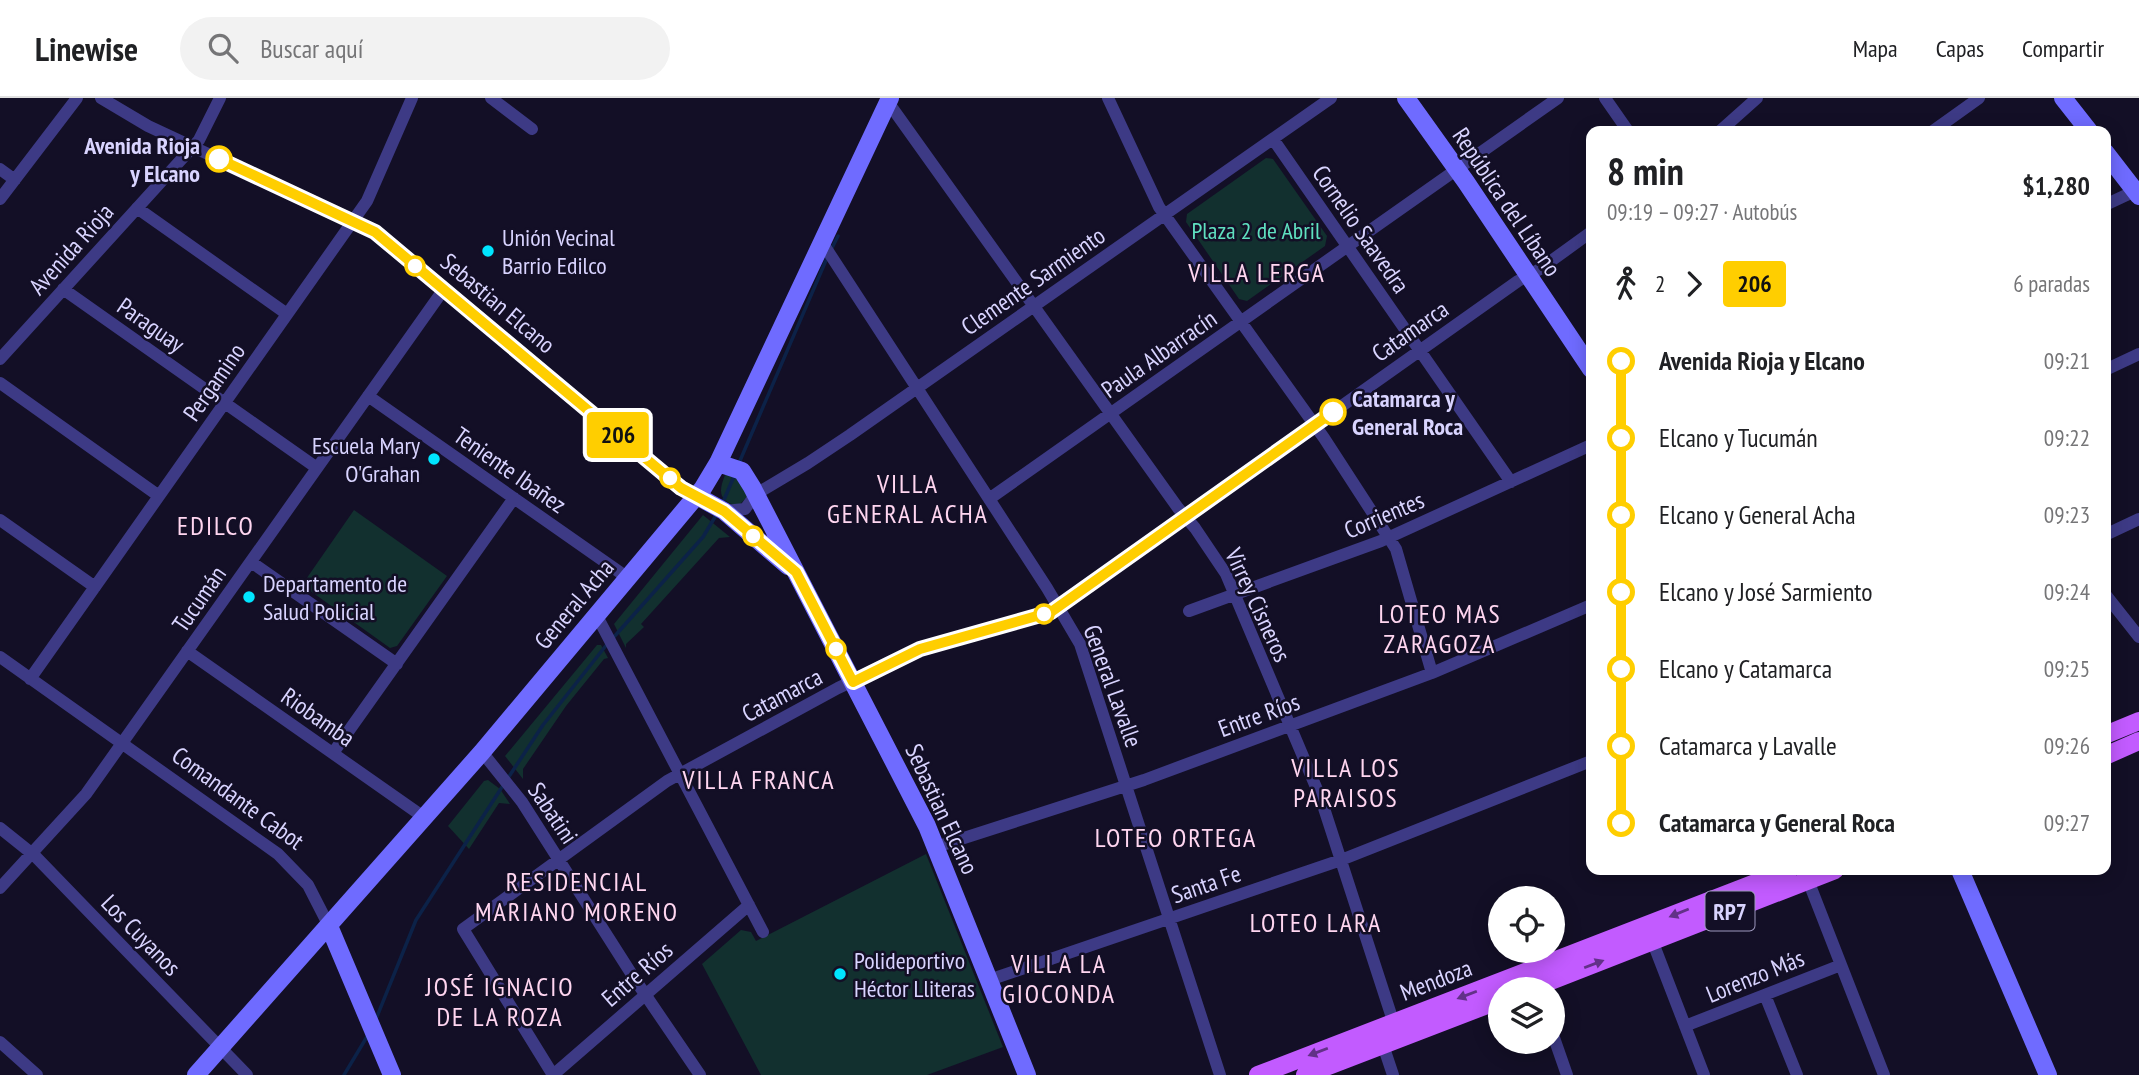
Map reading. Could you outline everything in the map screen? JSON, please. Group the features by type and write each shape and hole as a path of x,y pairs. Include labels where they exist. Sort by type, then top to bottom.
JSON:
{"main road":[{"name":"República del Líbano","path":"1406,98 1586,362"},
{"path":"2063,98 2085,126"},
{"name":"General Acha","path":"195,1075 425,818 697,496 718,463 889,100"},
{"path":"2111,159 2135,186"},
{"name":"Sebastian Elcano","path":"718,463 742,471 756,494 927,826 1027,1075"},
{"name":"Sebastian Elcano","path":"697,496 724,511 796,572"},
{"path":"2111,732 2139,720"},
{"path":"2111,753 2139,741"},
{"name":"Mendoza","path":"1549,977 1777,875"},
{"name":"Mendoza","path":"1649,934 1806,875"},
{"path":"1962,875 2048,1075"},
{"name":"Comandante Cabot","path":"329,926 392,1075"},
{"name":"Mendoza","path":"1306,1075 1388,1034 1488,1000"},
{"name":"Mendoza","path":"1258,1075 1488,1004"}],"street":[{"path":"0,199 77,98"},
{"name":"Sebastian Elcano","path":"101,98 118,102 148,126 375,232 679,486 697,496"},
{"name":"Avenida Rioja","path":"0,359 199,140 220,98"},
{"name":"Pergamino","path":"30,679 367,201 412,98"},
{"path":"491,98 532,128"},
{"path":"1108,98 1165,214 1314,425 1395,549 1432,673"},
{"name":"Clemente Sarmiento","path":"756,494 808,463 917,388 1331,98"},
{"name":"Paula Albarracín","path":"989,499 1559,98"},
{"path":"1605,98 1625,126"},
{"path":"1726,126 1757,98"},
{"path":"1940,126 1979,98"},
{"name":"Virrey Cisneros","path":"889,100 1226,574 1321,799 1341,860 1388,1034 1394,1075"},
{"name":"Cornelio Saavedra","path":"1273,139 1511,482"},
{"path":"0,169 15,180"},
{"path":"2111,201 2135,186"},
{"path":"137,208 287,314"},
{"name":"Catamarca","path":"553,1075 463,929 680,774 920,649 1051,612 1586,235"},
{"name":"General Lavalle","path":"821,242 1080,644 1220,1075"},
{"name":"Paraguay","path":"63,289 317,468"},
{"name":"Tucumán","path":"0,888 86,794 444,289"},
{"path":"2111,367 2139,354"},
{"path":"0,383 159,496"},
{"name":"Teniente Ibañez","path":"368,396 628,578"},
{"name":"Corrientes","path":"1189,611 1388,537 1586,447"},
{"path":"724,511 744,510 756,494"},
{"path":"333,753 514,498"},
{"path":"2111,532 2139,519"},
{"path":"0,520 95,587"},
{"path":"251,562 397,664"},
{"path":"2111,602 2139,637"},
{"name":"Entre Ríos","path":"936,847 1126,786 1290,726 1432,673 1586,608"},
{"path":"597,616 763,932"},
{"name":"Riobamba","path":"187,651 425,818"},
{"name":"Comandante Cabot","path":"0,657 288,862 314,895 329,926"},
{"name":"Sabatini","path":"482,752 522,802 646,995 701,1075"},
{"name":"Santa Fe","path":"989,980 1341,860 1586,763"},
{"name":"Los Cuyanos","path":"0,828 31,854 247,1075"},
{"path":"1806,875 1884,1075"},
{"name":"Entre Ríos","path":"553,1075 749,905"},
{"path":"1649,934 1704,1075"},
{"name":"Lorenzo Más","path":"1685,1026 1840,965"},
{"path":"1765,995 1797,1075"},
{"path":"0,1042 37,1075"},
{"path":"1560,1054 1567,1075"}],"green space":[{"name":"Plaza 2 de Abril","path":"1266,158 1273,159 1327,236 1325,246 1247,301 1239,299 1186,222 1187,214"},
{"path":"728,474 738,478 748,496 738,506 727,502 722,495 723,481"},
{"path":"354,510 447,576 397,646 390,648 302,585"},
{"path":"703,515 730,537 719,538 641,624 644,627 626,644 626,648 614,624"},
{"path":"597,645 601,645 608,658 604,659 566,706 523,769 523,779 505,756"},
{"path":"488,780 500,789 510,804 499,803 469,849 448,826 484,781"},
{"name":"Polideportivo Héctor Lliteras","path":"926,854 1003,1047 927,1075 761,1075 702,964 741,930 751,932 756,941"}],"waterway":[{"path":"832,248 838,236"},
{"path":"739,463 827,258"},
{"path":"723,502 735,474"},
{"path":"613,638 703,537 718,512"},
{"path":"508,778 543,725 608,643"},
{"path":"376,1019 416,920 504,784"},
{"path":"344,1075 368,1035"}],"bus line":[{"name":"206","path":"219,159 375,232 681,488 724,511 796,572 853,682 920,649 1051,612 1333,412"}],"place":[{"name":"Avenida Rioja y Elcano","path":"219,159"},
{"name":"Unión Vecinal Barrio Edilco","path":"488,251"},
{"name":"Catamarca y General Roca","path":"1333,412"},
{"name":"Escuela Mary O'Grahan","path":"434,459"},
{"name":"Departamento de Salud Policial","path":"249,597"},
{"name":"Polideportivo Héctor Lliteras","path":"840,974"}],"district":[{"name":"VILLA LERGA","path":"1257,272"},
{"name":"VILLA GENERAL ACHA","path":"908,498"},
{"name":"EDILCO","path":"216,525"},
{"name":"LOTEO MAS ZARAGOZA","path":"1440,628"},
{"name":"VILLA FRANCA","path":"759,779"},
{"name":"VILLA LOS PARAISOS","path":"1346,782"},
{"name":"LOTEO ORTEGA","path":"1176,837"},
{"name":"RESIDENCIAL MARIANO MORENO","path":"577,896"},
{"name":"LOTEO LARA","path":"1316,922"},
{"name":"VILLA LA GIOCONDA","path":"1059,978"},
{"name":"JOSÉ IGNACIO DE LA ROZA","path":"500,1001"}]}
